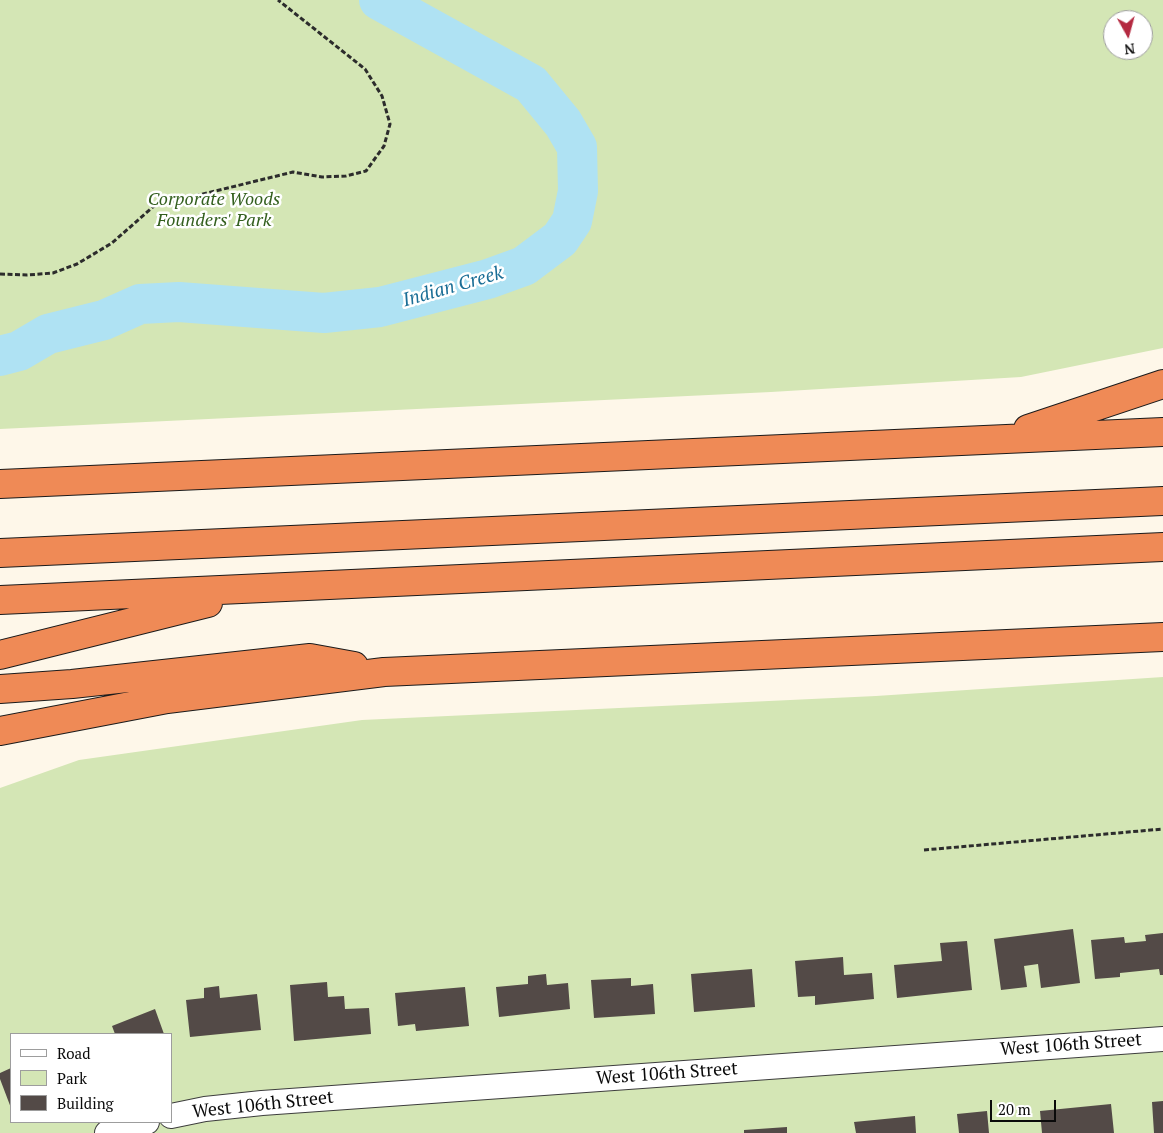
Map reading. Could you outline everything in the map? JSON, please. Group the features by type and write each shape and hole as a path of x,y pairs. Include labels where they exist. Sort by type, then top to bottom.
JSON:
{"highway":[{"path":"996,440 1163,384"},
{"path":"0,484 1163,432"},
{"path":"0,553 1163,501"},
{"path":"0,600 1163,547"},
{"path":"0,655 265,589"},
{"path":"0,731 167,699 384,672 1163,637"},
{"path":"0,689 72,684 310,658 384,672"}],"street":[{"name":"West 106th Street","path":"172,1116 204,1109 262,1103 1163,1039"},
{"path":"107,1133 143,1123"}],"path":[{"path":"0,274 27,276 53,273 77,264 112,243 154,206 293,172 322,176 346,176 366,171 384,146 390,124 382,96 364,69 278,0"},
{"path":"924,850 1163,829"}],"green space":[{"name":"Corporate Woods Founders' Park","path":"0,0 1163,0 1163,348 1021,377 771,392 0,429"},
{"path":"1163,677 1163,1133 0,1133 0,788 79,760 362,720 876,696"}],"building":[{"path":"1073,929 1080,983 1041,988 1038,964 1024,966 1027,987 1001,990 994,939"},
{"path":"1163,933 1163,975 1160,975 1159,969 1120,973 1120,977 1095,979 1091,940 1124,937 1125,943 1146,941 1145,935"},
{"path":"967,941 972,990 897,998 894,965 942,961 940,943"},
{"path":"843,957 844,975 872,973 874,999 815,1005 815,996 798,997 795,961"},
{"path":"752,969 755,1007 694,1012 691,974"},
{"path":"546,974 547,985 568,983 570,1009 499,1017 496,987 528,984 528,976"},
{"path":"631,978 631,986 653,984 655,1014 594,1018 591,980"},
{"path":"327,982 328,997 344,996 345,1009 369,1008 371,1034 294,1041 290,985"},
{"path":"219,986 220,998 257,994 261,1030 190,1037 186,1000 204,998 204,988"},
{"path":"465,987 469,1026 416,1031 415,1024 398,1026 395,993"},
{"path":"155,1009 164,1033 115,1033 112,1026"},
{"path":"10,1068 10,1105 0,1079 0,1073"},
{"path":"1163,1101 1163,1133 1154,1133 1152,1102"},
{"path":"1111,1104 1114,1133 1042,1133 1040,1111"},
{"path":"987,1111 989,1133 959,1133 957,1114"},
{"path":"915,1116 916,1133 856,1133 854,1122"},
{"path":"787,1127 787,1133 744,1133 744,1130"}],"waterway":[{"name":"Indian Creek","path":"0,356 19,351 48,334 104,320 140,304 179,302 324,313 380,307 488,279 524,266 560,239 572,221 578,191 577,147 563,123 531,84 379,0"}]}
